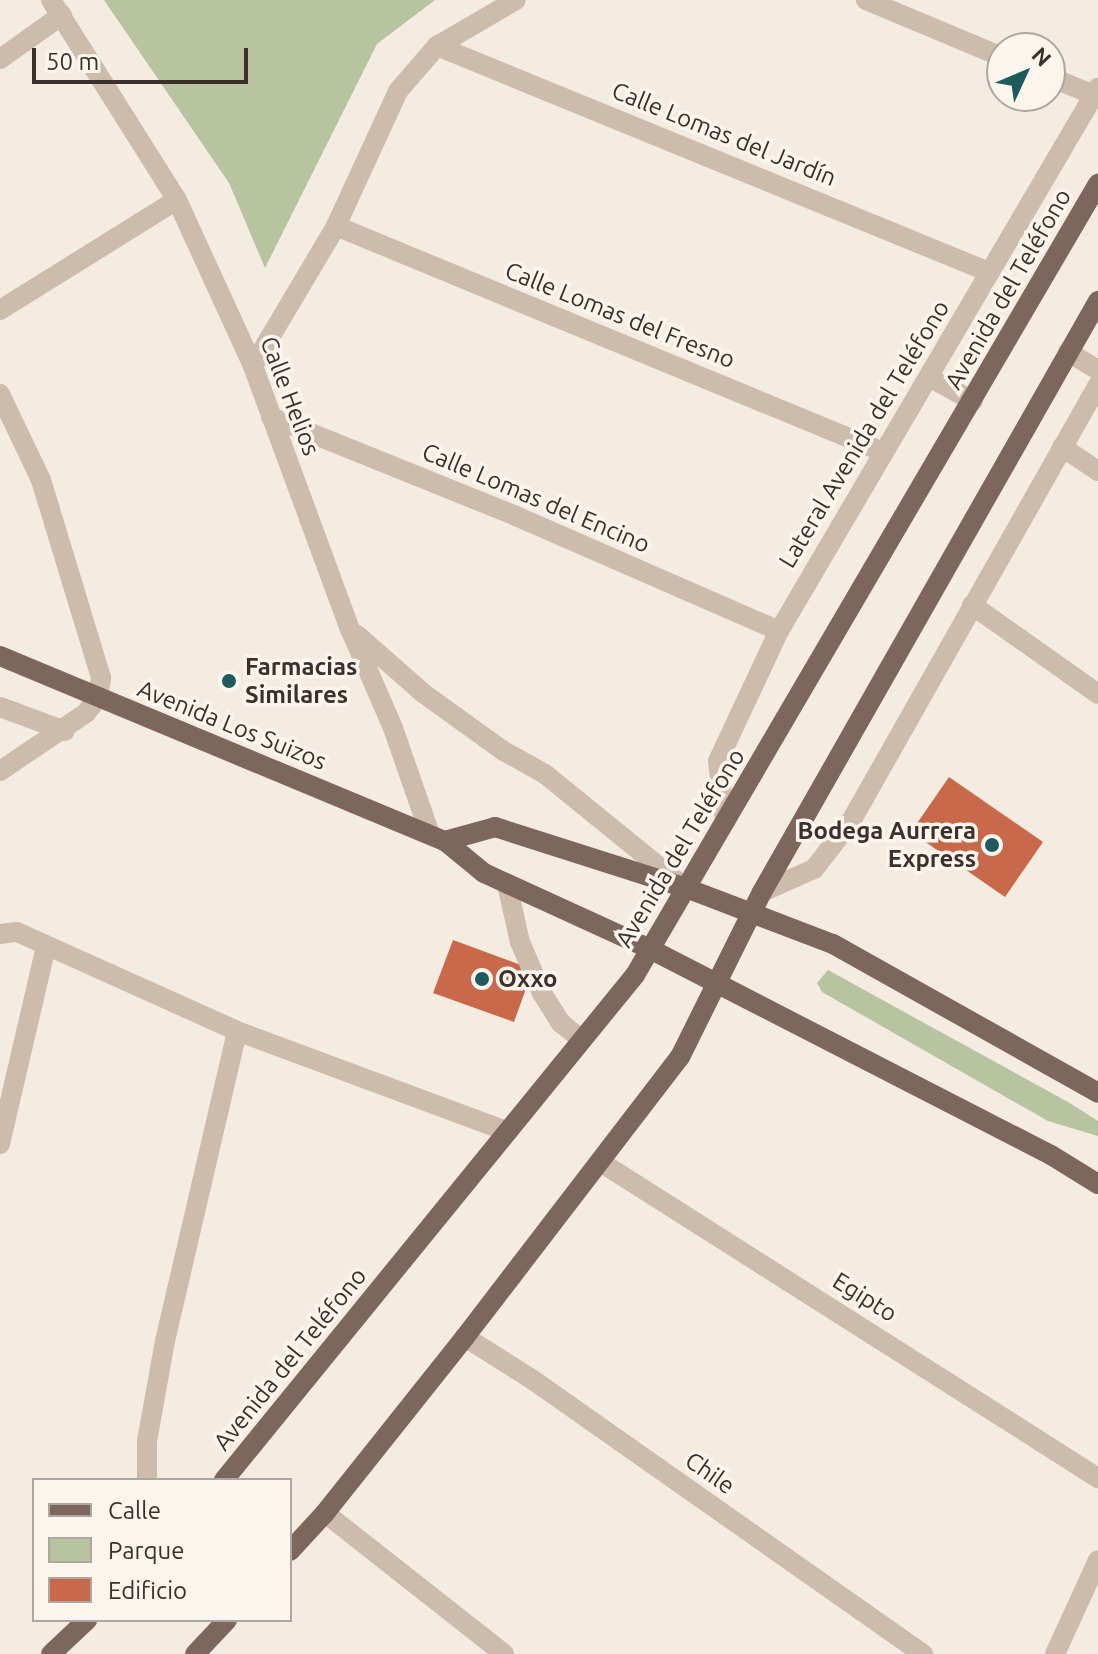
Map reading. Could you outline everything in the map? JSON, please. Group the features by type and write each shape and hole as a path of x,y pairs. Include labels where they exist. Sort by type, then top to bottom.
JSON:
{"main road":[{"name":"Avenida del Teléfono","path":"226,1478 635,975 1098,184"},
{"path":"292,1549 325,1513 465,1337 602,1163 680,1057 718,986 762,892 1098,301"},
{"name":"Avenida Los Suizos","path":"0,656 438,838 484,873 650,949 1051,1155 1098,1184"},
{"path":"438,838 495,827 686,888 833,944 1098,1093"},
{"path":"51,1654 85,1622"},
{"path":"195,1654 225,1622"}],"street":[{"path":"253,366 336,226 398,91 437,46 516,0"},
{"path":"866,0 986,50"},
{"path":"0,59 57,7"},
{"name":"Calle Helios","path":"57,7 177,200 253,366 350,629 438,838"},
{"name":"Calle Lomas del Jardín","path":"437,46 989,272"},
{"path":"1066,82 1096,92"},
{"name":"Lateral Avenida del Teléfono","path":"725,822 718,761 779,631 1096,92"},
{"path":"0,310 177,200"},
{"name":"Calle Lomas del Fresno","path":"336,226 883,452"},
{"path":"1068,352 1098,370"},
{"path":"929,377 973,401"},
{"path":"762,892 814,869 850,823 1098,385"},
{"path":"0,394 41,480 101,678 98,698 65,731 0,771"},
{"name":"Calle Lomas del Encino","path":"271,417 516,516 779,631"},
{"path":"1062,447 1098,471"},
{"path":"972,605 1098,694"},
{"path":"350,629 423,693 502,750 545,774 686,888"},
{"path":"0,707 65,731"},
{"path":"507,884 520,942 542,993 561,1023 582,1040"},
{"path":"0,934 17,932 237,1031 508,1132"},
{"path":"0,1144 46,947"},
{"path":"147,1478 147,1441 165,1341 237,1031"},
{"name":"Egipto","path":"602,1163 1098,1478"},
{"name":"Chile","path":"465,1337 546,1389 923,1654"},
{"path":"325,1513 504,1654"},
{"path":"1055,1654 1098,1560"}],"green space":[{"path":"104,0 435,0 377,44 265,268 229,183"},
{"path":"828,970 1068,1102 1098,1121 1098,1136 1048,1121 822,992 817,983"}],"building":[{"path":"949,777 1043,842 1005,897 911,832"},
{"path":"453,940 521,965 528,983 514,1022 433,993"}],"place":[{"name":"Farmacias Similares","path":"229,681"},
{"name":"Bodega Aurrera Express","path":"992,845"},
{"name":"Oxxo","path":"482,979"}]}
